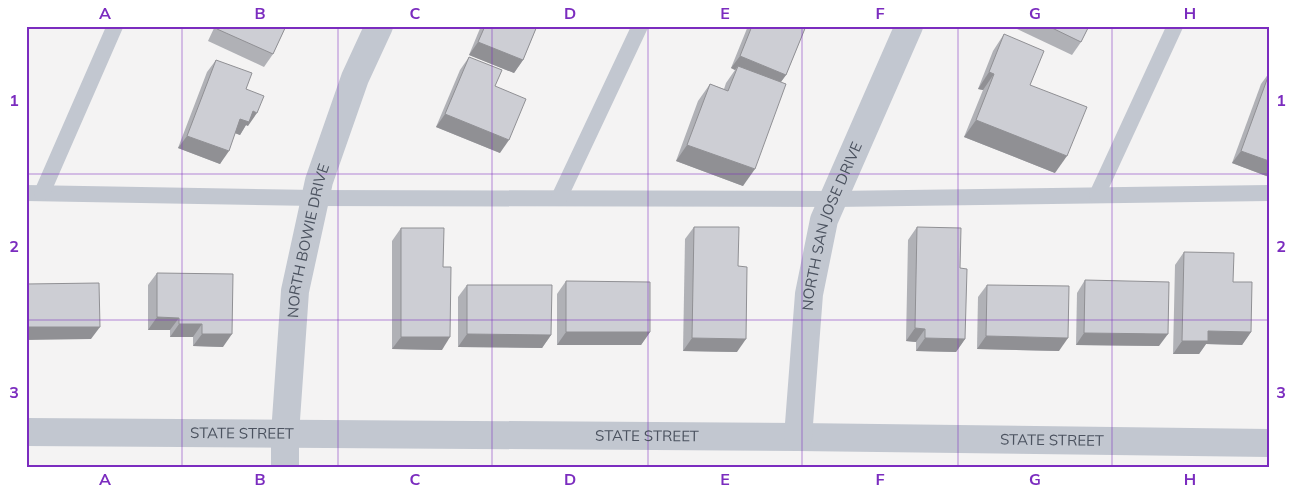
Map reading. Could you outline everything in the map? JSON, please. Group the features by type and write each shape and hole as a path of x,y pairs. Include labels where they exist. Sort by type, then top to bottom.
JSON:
{"street":[{"name":"NORTH BOWIE DRIVE","path":"285,467 285,434 295,291 319,181 355,78 379,26"},
{"name":"NORTH SAN JOSE DRIVE","path":"798,437 809,294 824,220 909,26"},
{"name":"STATE STREET","path":"26,432 798,437 1269,443"}],"lane":[{"path":"116,26 34,193 315,198 834,199 1269,193"},
{"path":"559,198 640,26"},
{"path":"1097,195 1175,26"}],"building":[{"path":"218,26 286,26 273,54 217,29"},
{"path":"485,26 537,26 523,60 478,42"},
{"path":"752,26 806,26 786,75 740,56"},
{"path":"1048,26 1089,26 1081,42"},
{"path":"1004,34 1044,51 1030,85 1087,107 1067,156 976,120 994,74 989,72"},
{"path":"469,57 502,70 495,86 526,99 509,140 445,114"},
{"path":"216,60 252,73 246,89 264,96 257,113 253,111 249,122 240,119 229,151 187,136"},
{"path":"738,66 786,84 755,169 687,145 710,84 728,91"},
{"path":"1269,74 1269,161 1241,151"},
{"path":"694,227 739,227 738,266 747,267 746,339 692,338"},
{"path":"917,227 961,228 960,268 967,269 965,339 925,338 925,329 915,328"},
{"path":"401,228 444,228 443,267 451,267 450,337 401,337"},
{"path":"1184,252 1234,253 1233,282 1252,282 1251,332 1208,331 1208,341 1182,341"},
{"path":"157,273 233,274 232,334 202,334 202,324 179,324 179,318 157,317"},
{"path":"1085,280 1169,282 1168,334 1084,333"},
{"path":"566,281 650,282 650,332 566,332"},
{"path":"99,283 100,327 26,327 26,284"},
{"path":"467,285 552,285 551,335 467,334"},
{"path":"987,285 1069,286 1068,338 986,336"}]}
